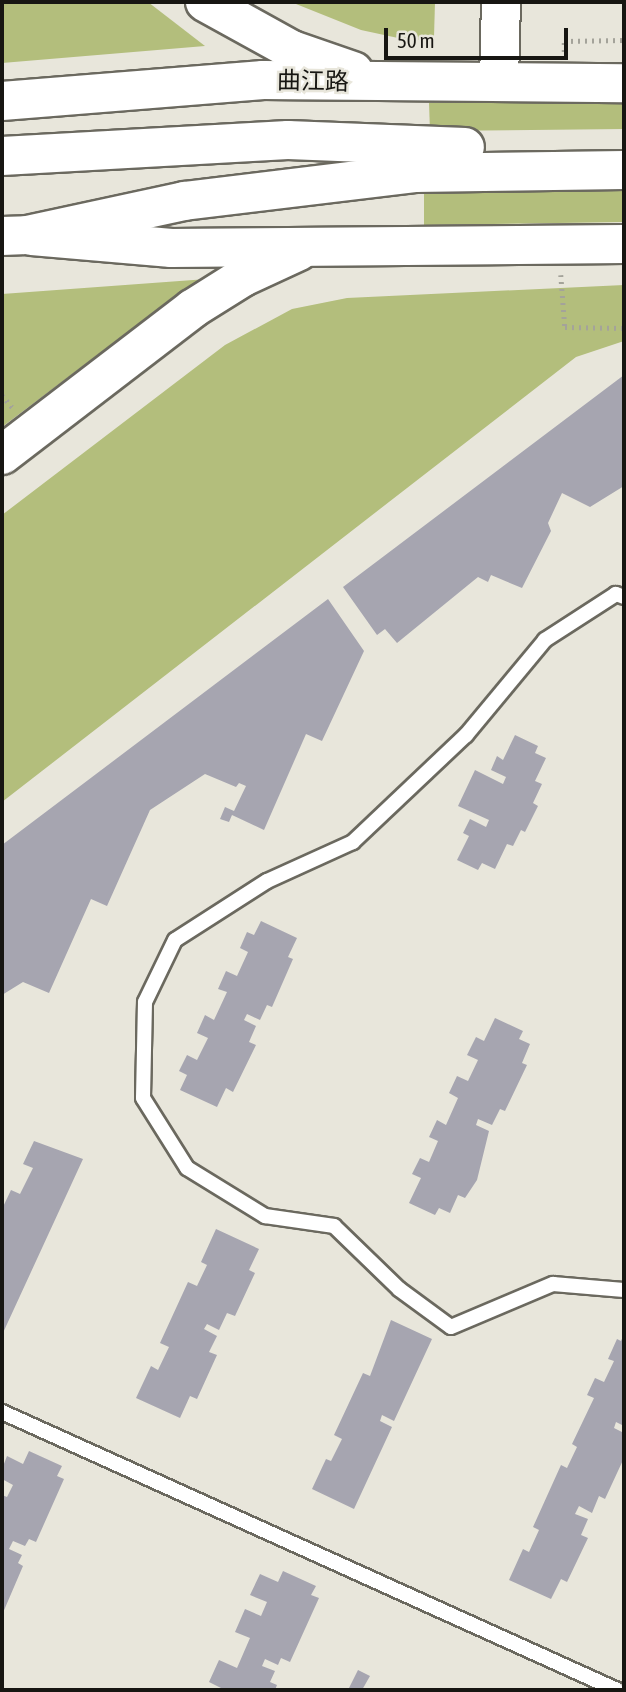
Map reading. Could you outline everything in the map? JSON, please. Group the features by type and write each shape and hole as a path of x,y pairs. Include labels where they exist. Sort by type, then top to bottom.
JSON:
{"main road":[{"path":"205,2 292,50 346,69 417,82"},
{"path":"499,82 501,2"},
{"name":"曲江路","path":"2,101 263,80 624,83"},
{"path":"2,156 288,140 430,148 624,145"},
{"path":"14,236 184,201 414,173 624,170"},
{"path":"14,236 171,248 327,244 624,244"},
{"path":"2,456 192,309 274,261 327,244"}],"lane":[{"path":"624,597 616,594 545,640 466,735 353,842 267,881 175,940 145,1002 143,1098 187,1168 265,1216 334,1226 399,1289 450,1327 553,1284 624,1290"},
{"path":"2,1412 617,1690"}],"path":[{"path":"564,41 624,40"},
{"path":"559,246 565,327 624,328"},
{"path":"2,395 13,408"}],"green space":[{"path":"2,2 148,2 205,46 2,63"},
{"path":"291,2 435,2 434,37 412,41 361,30"},
{"path":"624,100 624,129 430,131 429,103"},
{"path":"624,191 624,222 424,225 424,192"},
{"path":"207,279 185,289 2,427 2,294"},
{"path":"624,285 624,341 576,357 2,802 2,515 225,345 292,309 347,298"}],"building":[{"path":"624,375 624,486 590,507 562,493 548,523 551,531 522,588 491,575 488,582 478,577 397,643 385,629 377,635 343,587"},
{"path":"328,599 364,651 322,741 306,734 264,830 232,815 229,822 220,819 225,807 234,811 246,786 239,783 236,787 205,774 150,810 107,906 91,899 49,993 23,982 2,995 2,845"},
{"path":"515,735 538,746 535,753 546,758 535,781 542,784 533,803 538,806 525,832 521,830 513,846 507,844 495,869 482,863 478,870 457,860 469,836 463,833 470,819 486,827 489,820 458,806 475,770 503,784 506,777 491,770 497,756 503,760"},
{"path":"261,921 297,938 288,957 293,959 272,1007 267,1005 260,1020 247,1014 244,1020 256,1026 249,1042 256,1045 233,1092 226,1088 217,1107 180,1090 187,1075 179,1071 187,1055 197,1060 208,1038 197,1033 205,1015 214,1020 227,992 218,989 226,971 237,976 248,952 240,948 247,932 254,935"},
{"path":"495,1018 523,1031 519,1039 530,1044 522,1063 527,1065 505,1111 500,1109 492,1125 478,1119 476,1125 489,1131 477,1180 465,1198 458,1195 450,1213 439,1208 435,1215 409,1203 421,1178 412,1174 420,1158 429,1162 438,1141 429,1137 437,1120 446,1125 458,1098 449,1093 457,1076 468,1081 478,1060 467,1055 476,1037 484,1041"},
{"path":"34,1141 83,1159 2,1335 2,1209 11,1190 20,1194 33,1168 23,1164"},
{"path":"216,1229 259,1249 249,1270 255,1273 235,1316 227,1313 219,1330 207,1324 204,1329 217,1336 209,1352 217,1355 197,1399 190,1396 180,1418 136,1398 151,1366 158,1370 169,1347 160,1343 188,1282 197,1286 207,1265 201,1262"},
{"path":"391,1320 432,1339 394,1421 382,1415 380,1421 392,1427 354,1509 312,1489 326,1459 331,1461 342,1439 334,1435 363,1373 370,1376"},
{"path":"624,1334 624,1426 616,1422 614,1428 624,1433 624,1458 605,1499 599,1496 592,1513 579,1506 575,1514 588,1519 581,1535 588,1538 567,1582 561,1579 551,1599 509,1580 523,1549 529,1552 539,1530 533,1527 561,1465 567,1468 577,1447 572,1444 594,1398 587,1395 595,1378 604,1382 614,1361 608,1359 617,1339 621,1341"},
{"path":"29,1451 62,1466 57,1476 64,1479 36,1542 29,1539 25,1546 13,1541 9,1549 22,1555 18,1563 23,1566 2,1615 2,1495 7,1497 13,1485 2,1479 2,1469 7,1456 23,1464"},
{"path":"283,1571 316,1586 311,1595 319,1598 290,1662 281,1658 278,1665 265,1659 262,1666 275,1671 270,1682 277,1685 275,1690 225,1690 209,1682 219,1660 237,1668 250,1638 235,1632 245,1609 261,1616 267,1602 250,1595 260,1574 278,1582"},
{"path":"358,1670 370,1676 362,1690 348,1690"}]}
